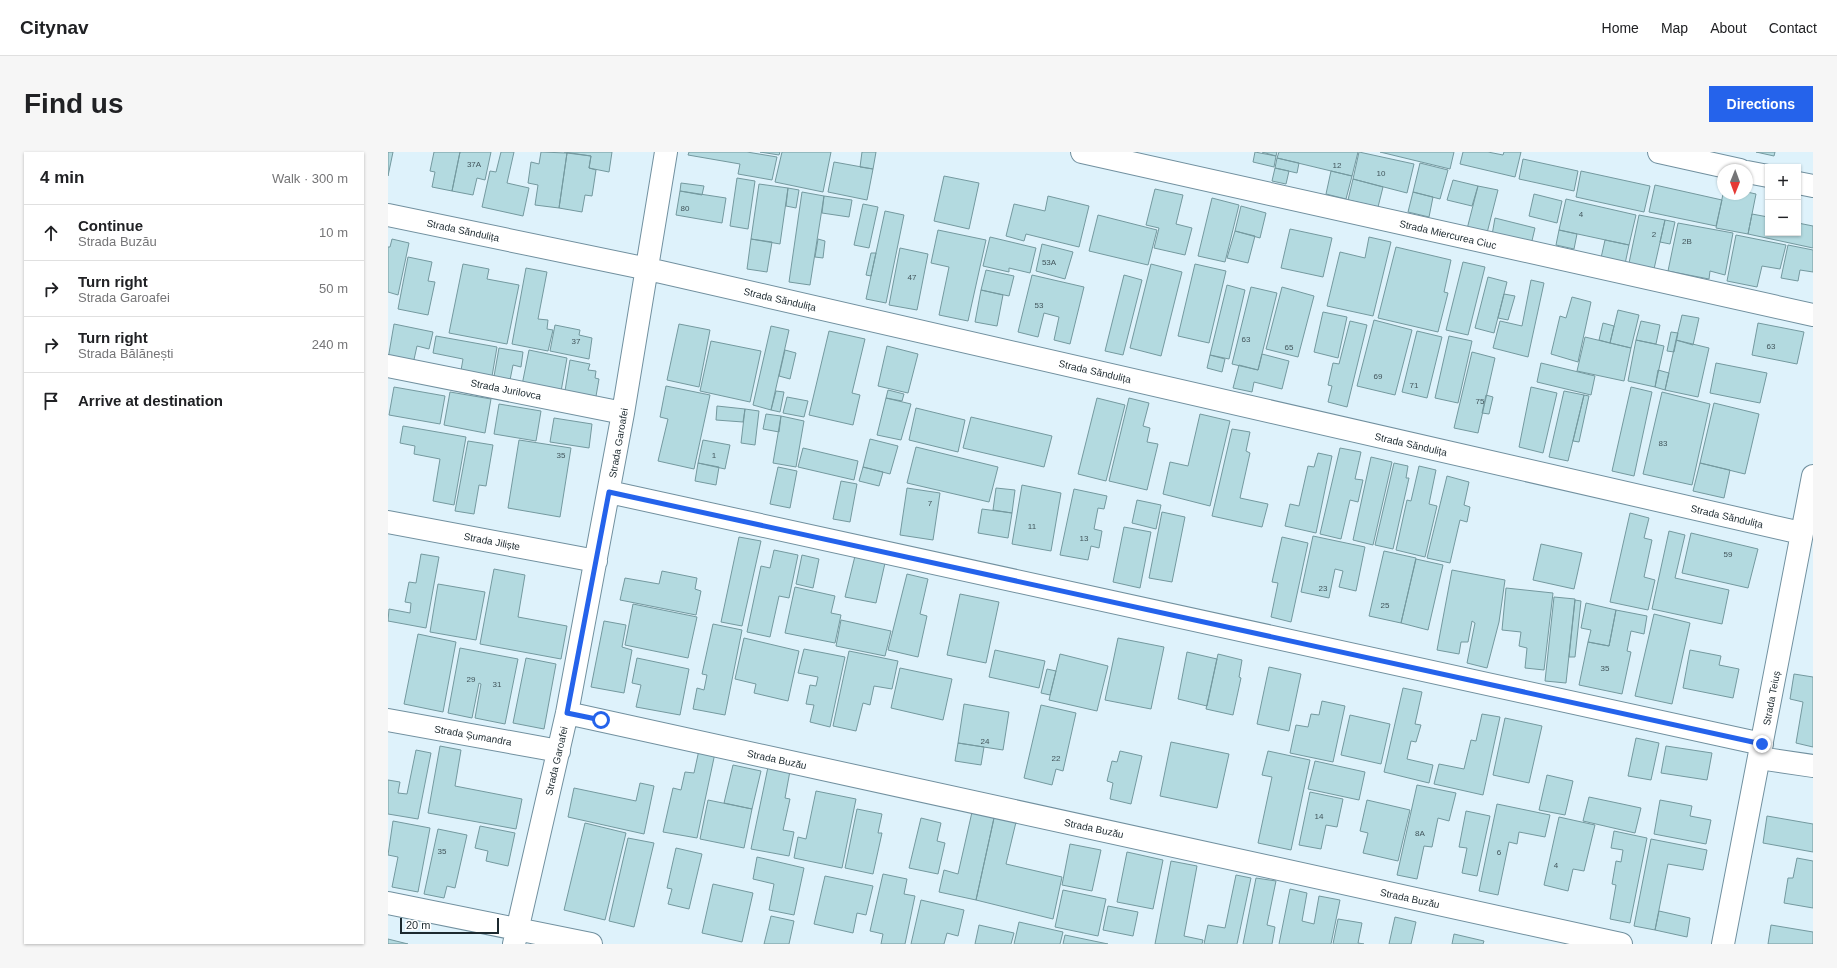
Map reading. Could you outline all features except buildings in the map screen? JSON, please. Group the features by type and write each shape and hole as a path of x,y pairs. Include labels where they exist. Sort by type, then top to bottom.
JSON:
{"street":[{"name":"Strada Garoafei","path":"516,936 567,713 609,492 648,269 666,152"},
{"name":"Strada Miercurea Ciuc","path":"1082,152 1813,316"},
{"path":"1659,152 1717,165"},
{"path":"1753,173 1765,175"},
{"path":"1801,184 1813,186"},
{"name":"Strada Săndulița","path":"388,214 648,269 1801,534"},
{"name":"Strada Jurilovca","path":"388,366 623,412"},
{"name":"Strada Teiuș","path":"1723,944 1801,534 1813,479"},
{"path":"609,492 1760,751 1813,766"},
{"name":"Strada Jiliște","path":"388,522 596,561"},
{"name":"Strada Buzău","path":"567,713 1621,944"},
{"name":"Strada Șumandra","path":"388,720 559,751"},
{"path":"388,903 516,936 591,944"}],"route":[{"path":"601,720 567,713 609,492 1762,744"}]}
